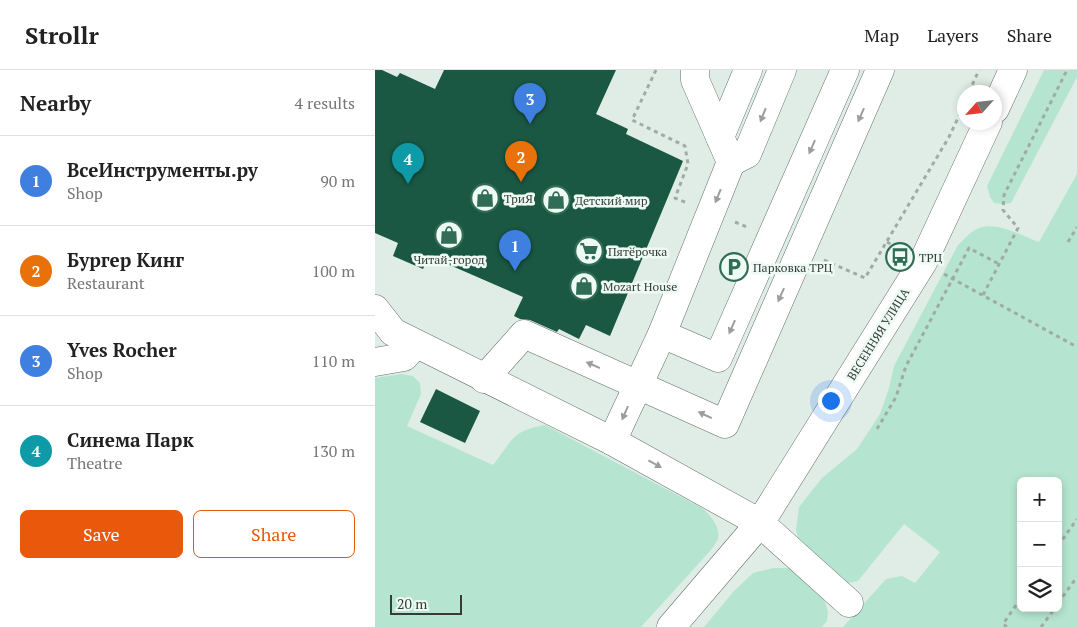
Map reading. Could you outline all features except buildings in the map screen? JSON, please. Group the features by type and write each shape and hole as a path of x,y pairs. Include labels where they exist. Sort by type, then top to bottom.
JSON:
{"street":[{"path":"695,70 695,80 731,162"},
{"path":"720,137 748,70"},
{"path":"612,441 662,334 731,162 747,154 782,70"},
{"path":"662,334 718,358 845,70"},
{"path":"484,378 525,334 725,424 880,70"},
{"path":"1002,94 1013,70"},
{"name":"ВЕСЕННЯЯ УЛИЦА","path":"671,627 760,523 923,262 984,130"},
{"path":"375,309 393,332 612,441 760,523 849,603"},
{"path":"375,362 404,357 416,344"}],"path":[{"path":"632,120 656,70"},
{"path":"972,85 979,70"},
{"path":"983,295 1018,228 1003,210 1004,195 1067,70"},
{"path":"1068,242 1077,227"},
{"path":"887,242 1077,347"},
{"path":"877,429 896,397 906,366 969,248 999,264"},
{"path":"1062,540 1077,519"},
{"path":"1062,598 1077,577"},
{"path":"1007,627 1003,624 1017,604"},
{"path":"1041,627 1052,612"}],"green space":[{"path":"1044,70 1077,70 1077,77 1011,203 994,203 987,186"},
{"path":"1077,174 1077,627 843,627 886,579 902,576 915,583 940,552 904,524 858,581 848,583 832,577 800,546 796,530 799,507 822,478 857,449 880,414 894,366 958,245 973,231 986,226 994,226 1039,242"},
{"path":"401,374 413,376 420,383 421,394 407,426 493,465 509,443 519,434 525,430 545,425 702,508 716,526 719,535 718,539 711,550 641,627 375,627 375,378"},
{"path":"773,568 789,568 823,596 828,612 827,621 822,627 704,627 734,591 753,573"}],"place":[{"name":"Yves Rocher","path":"530,124"},
{"name":"Бургер Кинг","path":"521,182"},
{"name":"Синема Парк","path":"408,184"},
{"name":"ТриЯ","path":"485,198"},
{"name":"Детский мир","path":"556,200"},
{"name":"Читай-город","path":"449,235"},
{"name":"Пятёрочка","path":"589,251"},
{"name":"ТРЦ","path":"900,257"},
{"name":"Парковка ТРЦ","path":"734,267"},
{"name":"ВсеИнструменты.ру","path":"515,271"},
{"name":"Mozart House","path":"584,286"}]}
